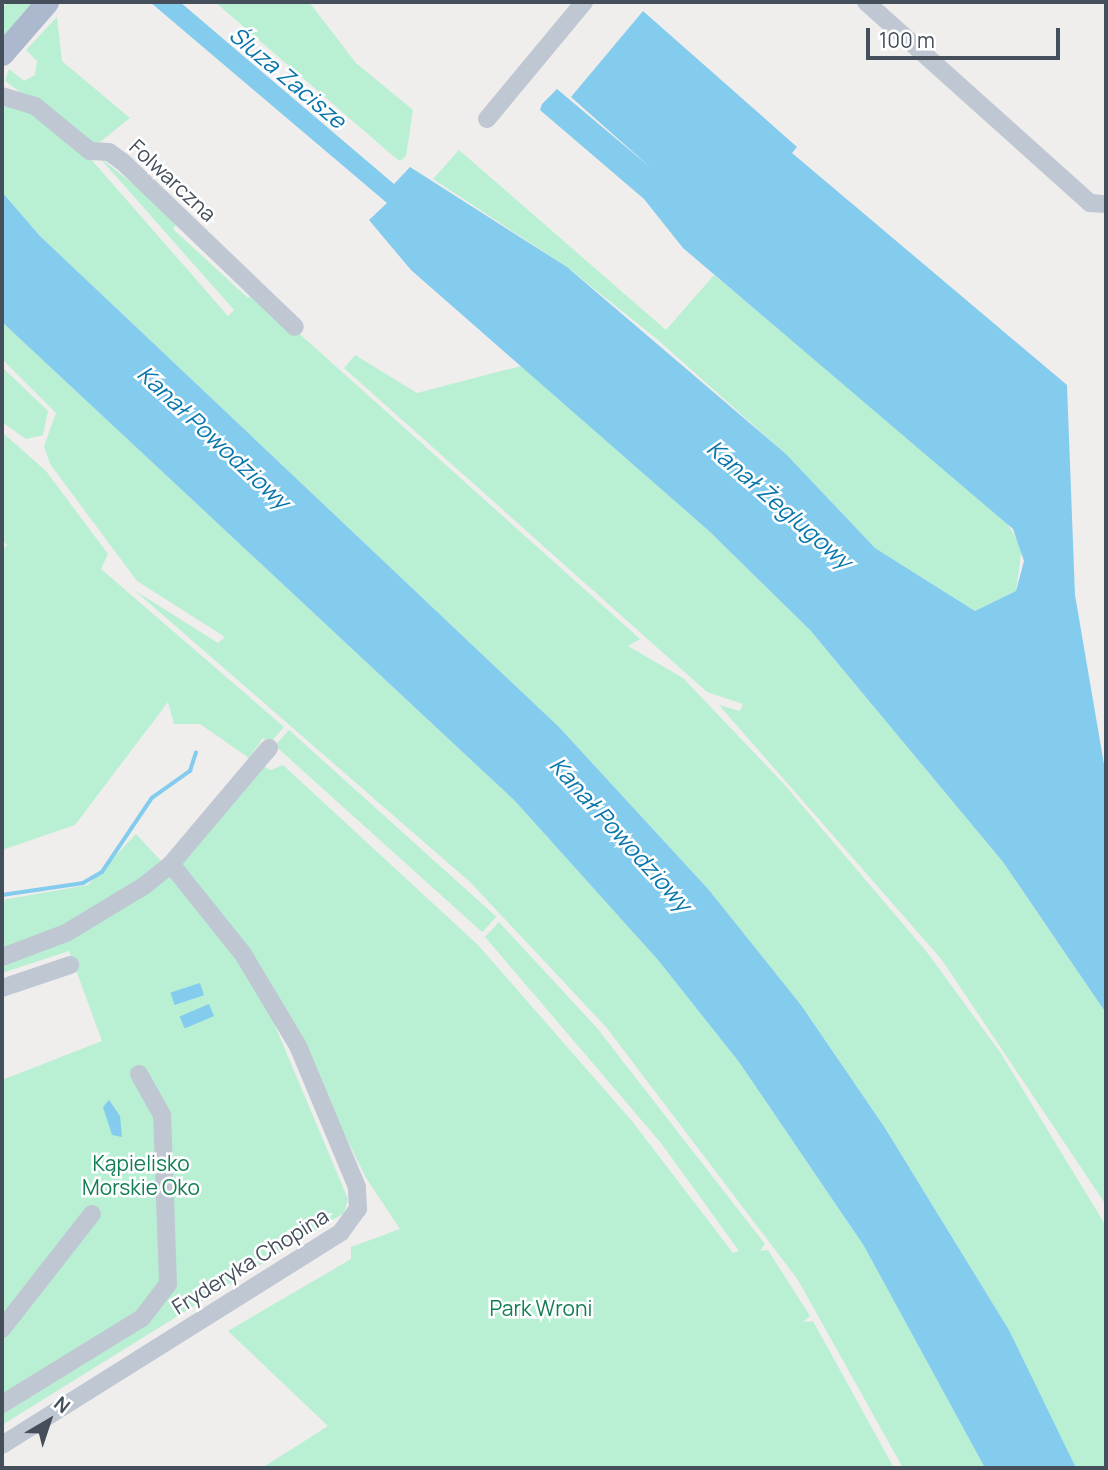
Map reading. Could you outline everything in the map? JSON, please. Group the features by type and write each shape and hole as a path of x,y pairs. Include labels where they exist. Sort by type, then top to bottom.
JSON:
{"main road":[{"path":"2,54 47,2"}],"street":[{"path":"487,120 584,2"},
{"path":"866,2 1090,203 1106,204"},
{"name":"Folwarczna","path":"2,96 35,106 90,150 109,152 123,162 295,327"},
{"path":"71,965 9,986 4,956 66,933 171,864 269,748"},
{"name":"Fryderyka Chopina","path":"2,1445 341,1232 358,1209 357,1186 298,1046 243,954 171,864"},
{"path":"2,1404 142,1318 168,1284 162,1115 139,1074"},
{"path":"2,1329 92,1214"}],"green space":[{"path":"8,2 37,2 2,44 2,8"},
{"path":"215,2 309,2 356,63 413,110 406,156 400,161 392,155"},
{"path":"57,17 62,61 130,118 95,146 5,81 9,69 24,81 35,75 37,61 26,50"},
{"path":"22,104 90,158 228,316 234,310 98,156 179,221 173,229 248,298 254,293 640,639 628,646 683,678 783,783 926,951 1000,1052 1106,1226 1106,1468 1075,1468 1009,1330 885,1128 801,1005 709,890 559,727 40,236 2,192 2,107"},
{"path":"459,150 666,330 714,275 1004,519 1022,547 1016,591 975,611 875,548 786,454 658,340 567,267 433,179"},
{"path":"2,322 515,801 658,960 739,1062 864,1246 985,1468 903,1468 798,1280 606,1027 470,882 134,590 218,643 225,637 137,581 50,464 44,446 56,413 2,359"},
{"path":"355,355 417,393 521,366 709,531 810,630 1003,862 1106,1013 1106,1205 942,960 719,705 740,711 743,704 707,692 344,368"},
{"path":"2,367 48,411 43,435 26,439 2,422"},
{"path":"2,432 46,471 108,554 101,569 284,727 271,742 263,738 249,758 200,724 174,724 168,702 75,825 2,850 2,551 7,545 2,540"},
{"path":"289,730 496,917 482,932 275,746"},
{"name":"Park Wroni","path":"259,764 271,770 283,765 478,945 632,1121 733,1253 739,1251 661,1143 485,937 499,922 597,1028 765,1244 760,1251 768,1250 810,1316 803,1322 813,1321 894,1468 262,1468 328,1426 228,1331 351,1259 351,1247 400,1229 366,1178 278,999 181,863"},
{"name":"Kąpielisko Morskie Oko","path":"136,834 188,890 263,997 348,1199 344,1213 2,1425 2,1080 102,1041 69,951 2,973 2,900 88,885"}],"water":[{"name":"Kanał Żeglugowy","path":"150,2 180,2 394,184 410,167 567,267 786,454 875,548 975,611 1016,591 1024,561 1013,529 683,248 644,199 540,110 542,104 557,89 651,168 571,97 643,11 797,147 792,153 1067,385 1075,595 1106,776 1106,1013 1003,862 810,630 709,531 411,270 369,220 387,203"},
{"name":"Kanał Powodziowy","path":"2,192 40,236 559,727 709,890 801,1005 885,1128 1009,1330 1076,1468 985,1468 864,1246 739,1062 658,960 515,801 2,322"},
{"path":"200,983 204,995 175,1005 171,993"},
{"path":"209,1004 214,1016 185,1028 180,1017"},
{"path":"109,1100 120,1116 122,1137 112,1135 103,1107"}],"waterway":[{"path":"2,895 83,883 102,872 152,798 190,771 196,753"}],"water label":[{"name":"Śluza Zacisze","path":"288,77"}]}
